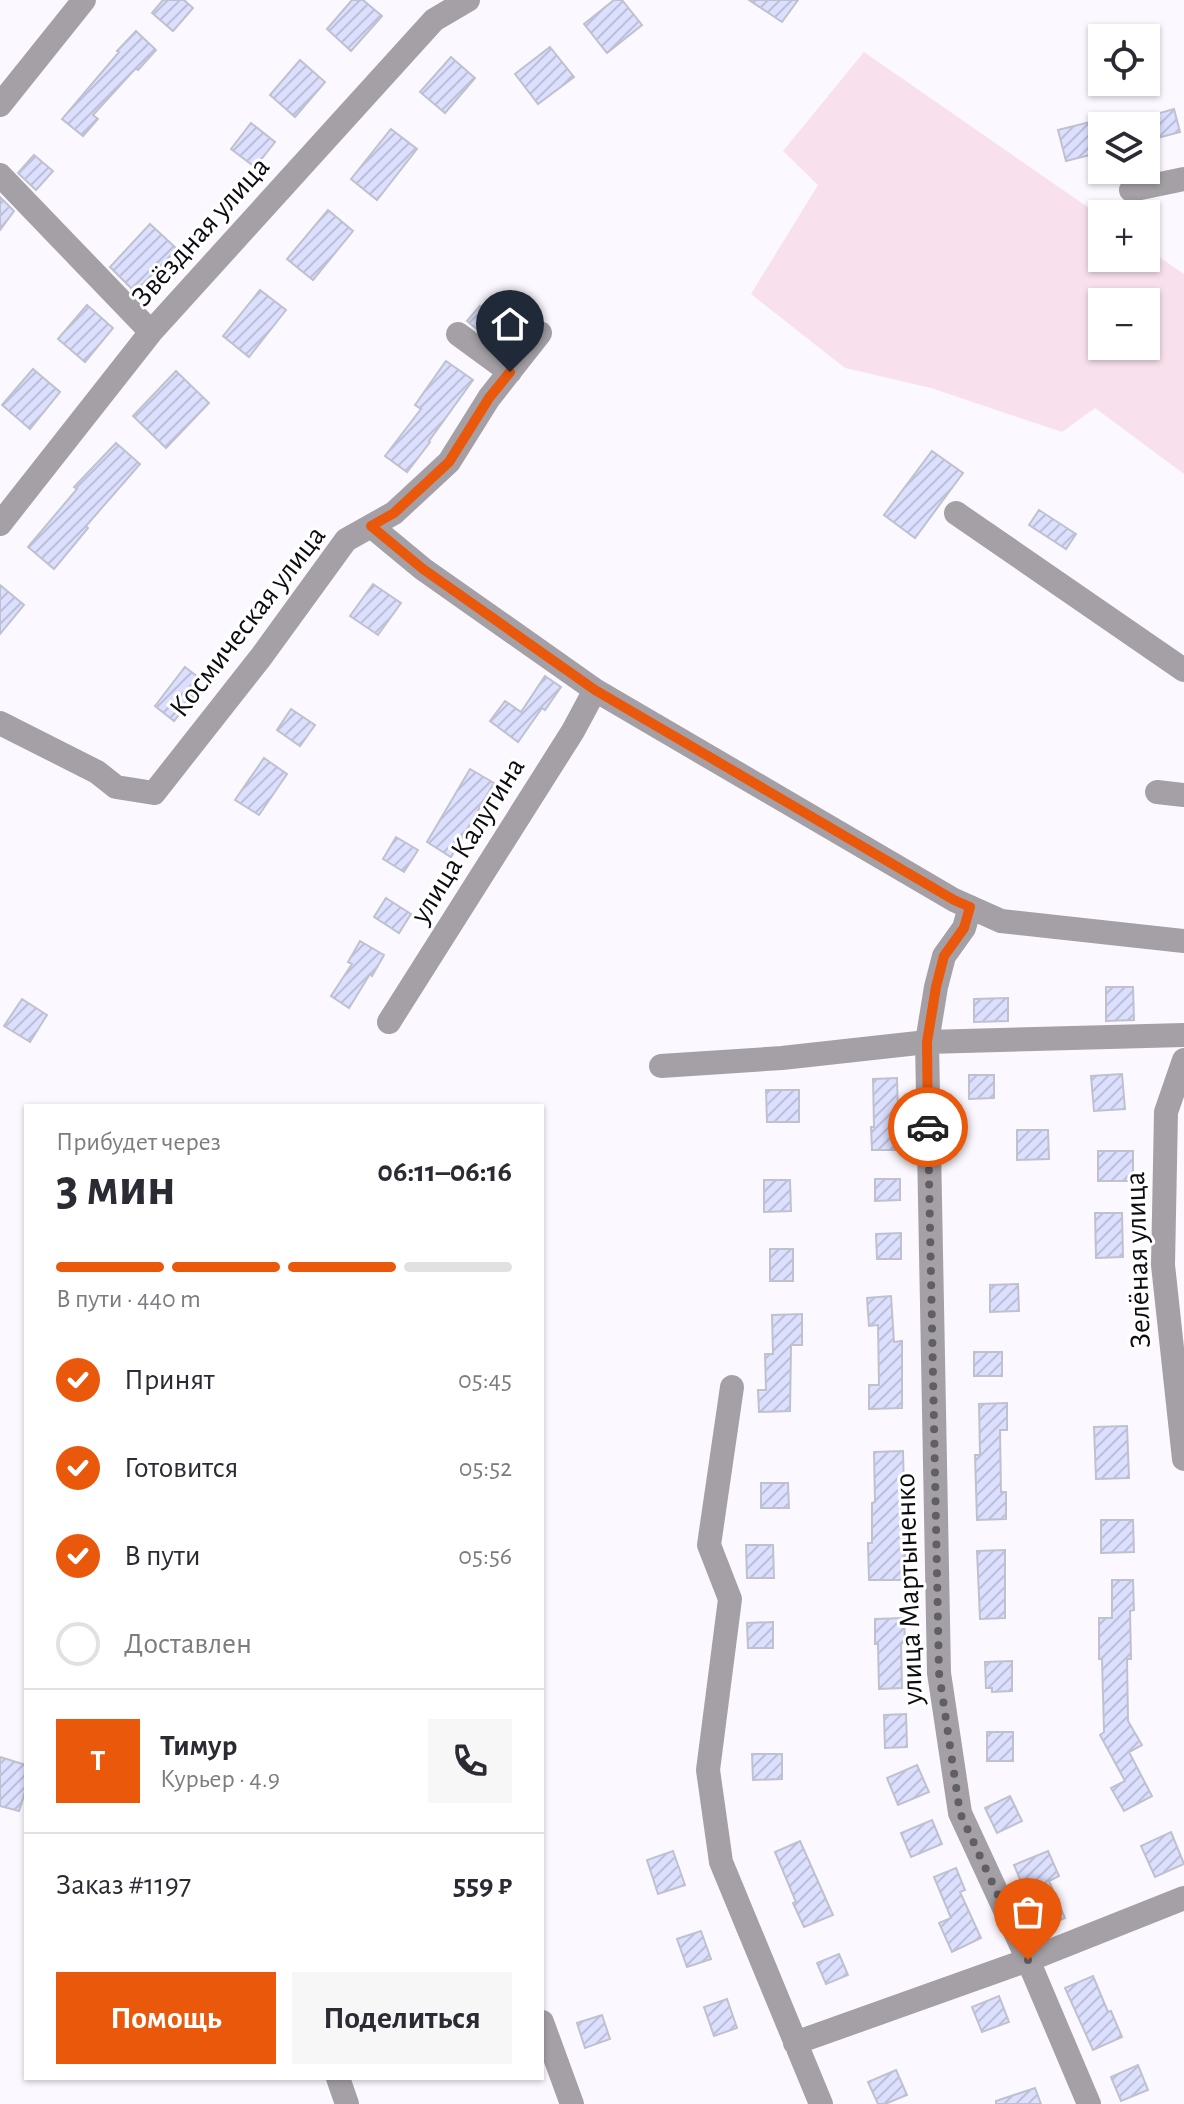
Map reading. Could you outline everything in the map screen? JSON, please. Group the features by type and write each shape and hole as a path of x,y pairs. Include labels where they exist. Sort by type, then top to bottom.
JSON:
{"street":[{"path":"0,105 84,0"},
{"name":"Звёздная улица","path":"0,524 151,332 434,20 468,0"},
{"path":"0,175 151,332"},
{"path":"1131,190 1184,179"},
{"name":"Космическая улица","path":"0,723 97,772 116,787 154,793 261,657 346,540 394,513 449,462 489,398 540,333"},
{"path":"458,334 510,372"},
{"path":"956,513 1184,670"},
{"path":"371,526 423,569 595,690 954,900 1001,921 1184,941"},
{"name":"улица Калугина","path":"389,1022 573,731 595,690"},
{"path":"1157,792 1184,795"},
{"name":"улица Мартыненко","path":"970,907 964,928 944,956 927,1042 939,1673 960,1813 1028,1960 1089,2104"},
{"path":"661,1066 782,1058 927,1042 1184,1035"},
{"name":"Зелёная улица","path":"1184,1060 1166,1112 1163,1265 1184,1459"},
{"path":"732,1387 709,1545 730,1599 708,1770 721,1862 821,2104"},
{"path":"795,2043 1028,1960 1184,1898"},
{"path":"544,2027 572,2104"},
{"path":"339,2080 347,2104"}],"shaded area":[{"path":"864,52 1088,207 1088,272 1160,272 1160,258 1184,274 1184,474 1095,408 1062,432 931,388 845,368 751,294 818,185 783,151"}],"building":[{"path":"163,0 184,0 193,8 173,31 152,13"},
{"path":"352,0 363,0 382,16 351,51 327,29"},
{"path":"614,0 622,0 642,25 607,53 584,24"},
{"path":"749,0 798,0 782,22"},
{"path":"136,31 156,50 93,115 98,119 83,136 62,119"},
{"path":"550,47 574,77 538,104 515,74"},
{"path":"451,57 475,78 445,113 420,92"},
{"path":"300,60 325,82 295,117 270,95"},
{"path":"1174,109 1180,132 1160,137 1160,113"},
{"path":"1088,122 1088,156 1066,161 1058,130"},
{"path":"251,123 275,142 255,167 231,149"},
{"path":"391,129 417,149 377,200 351,179"},
{"path":"34,155 53,171 36,190 18,173"},
{"path":"0,197 14,211 0,230"},
{"path":"328,210 353,231 313,280 287,259"},
{"path":"150,224 177,249 135,292 110,267"},
{"path":"260,290 286,310 249,357 223,336"},
{"path":"87,305 113,328 85,362 58,339"},
{"path":"480,306 497,320 484,335 467,321"},
{"path":"446,361 473,380 407,472 385,456 421,409 415,405"},
{"path":"33,369 60,392 30,429 2,405"},
{"path":"176,371 209,403 166,448 133,416"},
{"path":"116,443 140,464 86,526 88,528 54,569 28,547 77,489 74,487"},
{"path":"932,451 963,473 915,538 884,515"},
{"path":"1039,510 1076,534 1066,549 1029,525"},
{"path":"373,584 401,603 378,635 350,616"},
{"path":"0,585 24,605 0,634"},
{"path":"185,667 199,678 187,693 193,697 174,721 155,706"},
{"path":"545,676 561,687 518,742 490,721 505,701 521,712"},
{"path":"291,709 315,725 300,746 277,730"},
{"path":"264,758 287,774 259,815 235,800"},
{"path":"470,769 494,783 451,857 427,842"},
{"path":"396,837 418,850 404,872 383,859"},
{"path":"386,898 411,914 399,933 374,917"},
{"path":"360,941 384,955 349,1008 331,996 352,964 348,962"},
{"path":"1106,987 1133,987 1134,1020 1106,1021"},
{"path":"1008,998 1008,1021 974,1022 974,999"},
{"path":"22,999 47,1015 30,1042 4,1026"},
{"path":"1122,1074 1125,1109 1094,1111 1091,1076"},
{"path":"969,1075 994,1075 994,1098 969,1099"},
{"path":"897,1078 899,1150 872,1150 873,1079"},
{"path":"766,1090 799,1090 799,1122 767,1122"},
{"path":"1017,1130 1048,1130 1049,1159 1017,1160"},
{"path":"1098,1151 1133,1151 1133,1181 1098,1181"},
{"path":"875,1179 900,1179 900,1200 875,1201"},
{"path":"764,1180 790,1180 791,1211 764,1212"},
{"path":"1095,1213 1122,1213 1123,1257 1096,1258"},
{"path":"901,1233 901,1259 877,1259 876,1234"},
{"path":"770,1249 793,1249 793,1281 770,1281"},
{"path":"1018,1284 1019,1311 990,1312 990,1285"},
{"path":"891,1296 894,1342 902,1341 902,1408 869,1409 869,1385 879,1385 878,1325 869,1326 867,1298"},
{"path":"802,1314 802,1345 791,1345 790,1411 759,1412 758,1390 766,1390 765,1354 773,1354 772,1315"},
{"path":"974,1352 1002,1352 1002,1376 974,1376"},
{"path":"1007,1403 1007,1430 1000,1430 1001,1492 1006,1492 1006,1519 977,1520 975,1455 980,1455 979,1404"},
{"path":"1127,1426 1129,1478 1096,1479 1094,1427"},
{"path":"903,1451 906,1580 869,1580 868,1543 872,1543 872,1503 875,1502 874,1452"},
{"path":"761,1483 788,1483 789,1508 761,1508"},
{"path":"1101,1520 1133,1520 1134,1552 1101,1553"},
{"path":"746,1545 773,1545 774,1578 747,1578"},
{"path":"1005,1550 1005,1618 980,1619 977,1551"},
{"path":"1112,1580 1133,1580 1131,1659 1127,1659 1128,1721 1142,1745 1129,1752 1152,1796 1124,1811 1111,1788 1125,1781 1100,1735 1104,1732 1099,1618 1112,1618"},
{"path":"904,1618 902,1688 879,1689 875,1619"},
{"path":"773,1622 773,1648 748,1648 747,1623"},
{"path":"1012,1661 1012,1691 992,1692 992,1688 986,1688 985,1662"},
{"path":"906,1714 907,1747 885,1748 884,1715"},
{"path":"987,1732 1013,1732 1013,1761 987,1761"},
{"path":"752,1754 782,1754 782,1779 753,1780"},
{"path":"0,1757 24,1764 24,1795 19,1811 0,1806"},
{"path":"917,1765 929,1792 898,1805 887,1778"},
{"path":"1010,1796 1022,1821 997,1833 985,1808"},
{"path":"932,1820 942,1844 911,1857 901,1833"},
{"path":"1171,1832 1184,1864 1155,1877 1141,1846"},
{"path":"800,1841 833,1915 804,1927 775,1852"},
{"path":"673,1851 685,1885 658,1894 647,1860"},
{"path":"1048,1851 1059,1876 1049,1881 1065,1918 1044,1927 1014,1865"},
{"path":"956,1868 965,1890 960,1892 981,1938 952,1952 939,1923 951,1918 934,1877"},
{"path":"701,1931 711,1959 687,1967 677,1939"},
{"path":"839,1954 848,1975 826,1984 817,1963"},
{"path":"1093,1976 1122,2037 1093,2050 1065,1988"},
{"path":"999,1996 1009,2022 982,2032 972,2007"},
{"path":"727,1999 737,2028 714,2036 704,2007"},
{"path":"602,2015 610,2039 585,2048 577,2023"},
{"path":"1138,2065 1148,2090 1121,2101 1111,2077"},
{"path":"896,2070 907,2095 878,2104 868,2082"},
{"path":"1035,2088 1041,2104 996,2104 996,2101"}],"way so far":[{"path":"928,1127 939,1673 960,1813 1028,1960"}],"route":[{"path":"510,372 489,398 449,462 394,513 371,526 423,569 595,690 970,907 964,928 944,956 936,987 927,1042 928,1127"}]}
